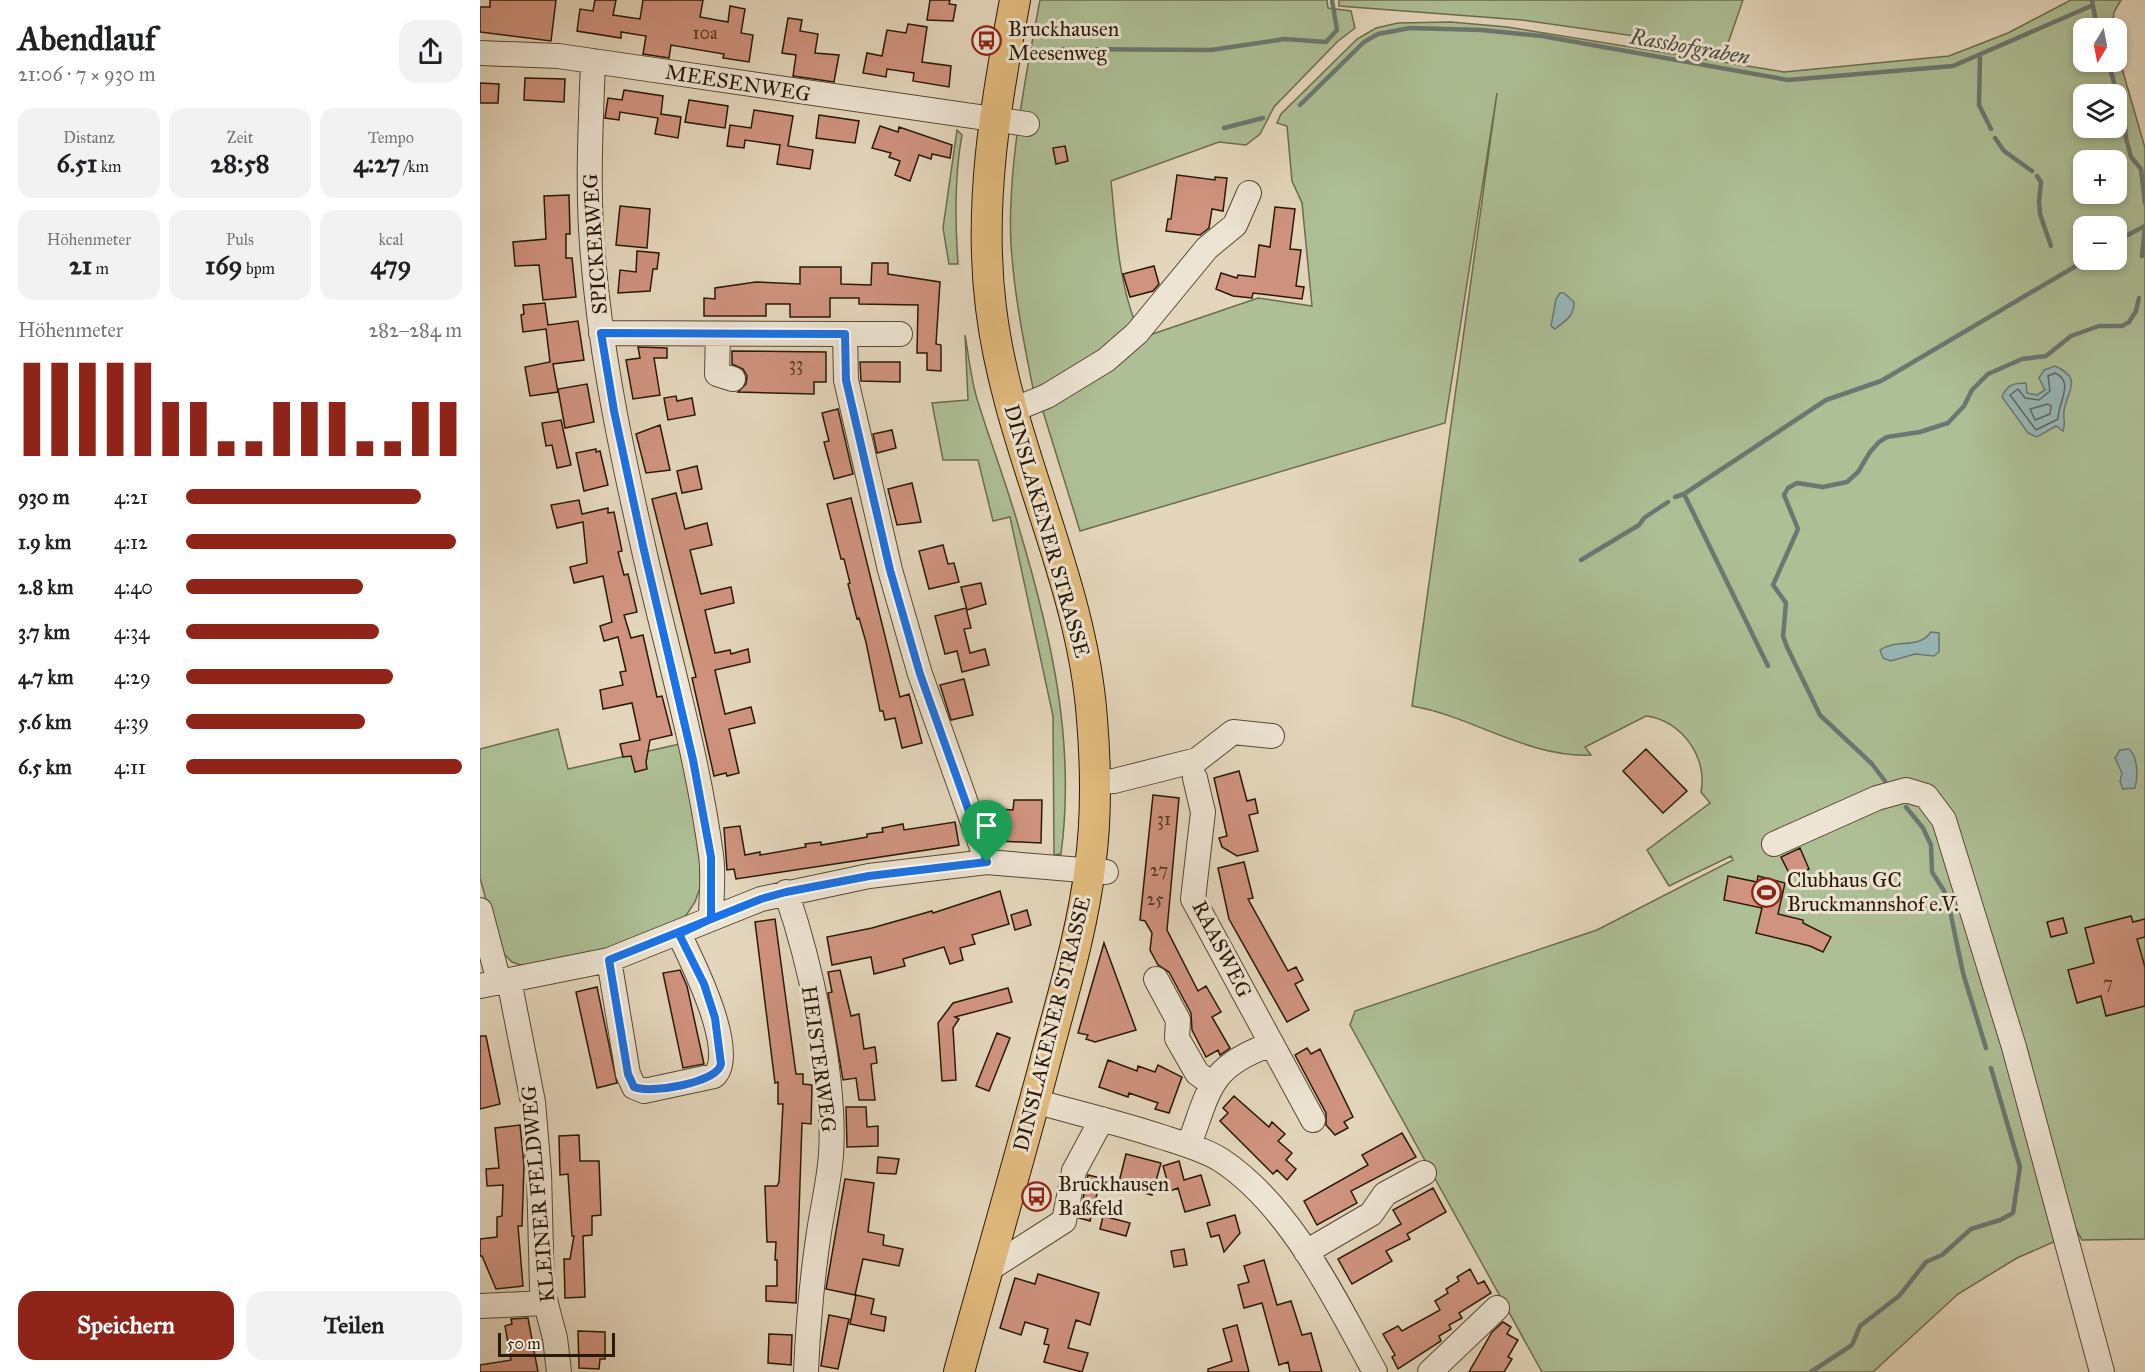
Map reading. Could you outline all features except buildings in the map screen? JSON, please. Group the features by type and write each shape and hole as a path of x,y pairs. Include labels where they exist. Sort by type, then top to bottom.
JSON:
{"main road":[{"name":"DINSLAKENER STRASSE","path":"959,1372 1071,960 1098,871 1092,715 1084,651 1062,569 1013,410 991,310 987,259 986,187 994,120 1015,0"}],"street":[{"name":"MEESENWEG","path":"480,53 558,56 1027,124"},
{"name":"SPICKERWEG","path":"593,61 589,161 591,228 601,333 614,411 640,535 695,770 711,857 711,919"},
{"path":"1013,410 1047,396 1106,360 1137,333 1207,248 1235,225 1249,193"},
{"path":"601,333 900,334"},
{"path":"718,334 717,374 733,378"},
{"path":"845,334 846,380 890,570 920,674 987,862"},
{"path":"1095,782 1114,781 1197,760 1233,732 1272,736"},
{"name":"RAASWEG","path":"1195,778 1203,812 1193,899 1313,1120"},
{"path":"1774,844 1877,798 1906,790 1926,796 1944,820 2014,1047 2102,1372"},
{"path":"496,983 609,960 786,892 869,876 987,862 1098,871"},
{"name":"HEISTERWEG","path":"786,892 797,923 820,1031 831,1110 831,1155 808,1316 806,1372"},
{"name":"KLEINER FELDWEG","path":"480,910 496,983 533,1102 539,1173 542,1288 555,1338 559,1372"},
{"path":"609,960 628,1074 634,1087 645,1091 714,1076 720,1071 721,1064 715,1018 704,984 679,934"},
{"path":"1156,979 1178,1020 1176,1038 1197,1073 1212,1084"},
{"path":"1189,1145 1212,1084 1243,1054 1272,1044"},
{"path":"1034,1101 1189,1145 1221,1161 1258,1193 1306,1252 1375,1372"},
{"path":"986,1271 1064,1221 1074,1172 1102,1119"},
{"path":"1306,1252 1371,1214 1385,1194 1424,1173"},
{"path":"480,1306 546,1303"},
{"path":"1430,1372 1497,1308"}],"green space":[{"path":"1040,0 1327,0 1328,8 1351,11 1355,28 1337,42 1274,107 1260,134 1246,145 1219,142 1111,181 1121,272 1136,325 1101,355 1034,393 1014,281 1011,215 1019,122"},
{"path":"1339,0 1743,0 1726,49 1522,20 1339,6"},
{"path":"2071,0 2121,0 2113,18 2073,18 2073,72 2123,72 2127,84 2073,84 2073,138 2127,138 2127,86 2145,148 2145,1239 2082,1240 2067,1213 2056,1241 2017,1258 1958,1294 1873,1372 1542,1372 1350,1025 1355,1011 1597,930 1733,860 1731,856 1669,886 1647,850 1710,803 1701,792 1700,766 1689,742 1681,733 1659,719 1646,716 1585,747 1591,755 1568,754 1522,743 1456,718 1412,706 1497,93 1445,423 1080,531 1041,405 1141,338 1258,298 1312,306 1302,203 1292,181 1287,126 1277,123 1281,114 1357,39 1376,28 1398,23 1451,22 1507,27 1784,72 1949,56 2008,33"},
{"path":"957,130 962,135 956,199 958,264 949,264 943,228"},
{"path":"965,335 976,394 1031,568 1058,689 1065,771 1065,812 1061,854 1054,855 1053,716 1010,517 993,521 978,460 943,460 932,403 968,400"},
{"path":"558,729 568,769 680,744 704,859 702,882 695,902 683,920 636,943 524,966 512,962 503,953 497,940 480,878 480,749"}],"water":[{"path":"1560,293 1564,293 1574,302 1574,307 1569,318 1555,329 1551,326 1556,299"},
{"path":"2055,366 2069,375 2072,385 2064,411 2064,428 2063,431 2056,426 2037,437 2028,433 2002,397 2008,387 2021,383 2026,383 2027,393 2037,395 2045,390 2039,378 2044,370"},
{"path":"1931,632 1939,633 1939,652 1934,656 1915,654 1891,661 1883,658 1880,650 1893,645 1920,641"},
{"path":"2129,749 2136,762 2136,783 2135,788 2123,789 2120,782 2122,773 2115,758 2120,750"}],"waterway":[{"path":"1043,61 1059,49 1211,50 1285,39 1326,42 1337,30 1332,0"},
{"path":"2092,0 2095,18"},
{"name":"Rasshofgraben","path":"1300,105 1364,42 1378,34 1410,28 1481,30 1542,36 1788,80 1953,66 2091,6"},
{"path":"1980,55 1979,105 1991,129"},
{"path":"2111,72 2124,116 2131,157 2141,169 2145,203"},
{"name":"Rasshofgraben","path":"1224,128 1263,118"},
{"path":"1995,138 2004,151 2032,171"},
{"path":"2037,176 2041,182 2040,214 2051,246"},
{"path":"2127,235 2145,226"},
{"path":"2142,256 2145,227"},
{"path":"1768,666 1684,494 1826,400 1881,381 2073,268"},
{"path":"1885,781 1872,764 1820,715 1783,636 1786,603 1773,585 1798,529 1784,495 1788,488 1797,483 1823,487 1847,482 1858,472 1879,442 1887,437 1920,432 1948,423 1964,406 1972,390 1988,374 2022,359 2046,356 2071,336 2099,326 2122,326 2129,322 2136,311 2139,298"},
{"path":"1675,497 1684,494"},
{"path":"1581,560 1639,525 1644,518 1668,502"},
{"path":"1906,807 1923,828 1931,845 1932,872 1944,891 1949,906 1963,973 1986,1048"},
{"path":"1811,1372 1852,1345 1860,1326 1899,1296 1926,1262 1942,1255 1971,1229 2000,1220 2013,1213 2020,1167 1991,1068"}],"place":[{"name":"Bruckhausen Meesenweg","path":"987,41"},
{"name":"Clubhaus GC Bruckmannshof e.V.","path":"1766,892"},
{"name":"Bruckhausen Baßfeld","path":"1037,1196"}],"route":[{"path":"987,862 869,876 786,892 761,899 679,934 609,960 628,1074 634,1087 645,1091 714,1076 720,1071 721,1064 715,1018 704,984 679,934 711,919 711,857 693,760 614,411 601,333 845,334 846,380 890,570 920,674 987,862"}]}
